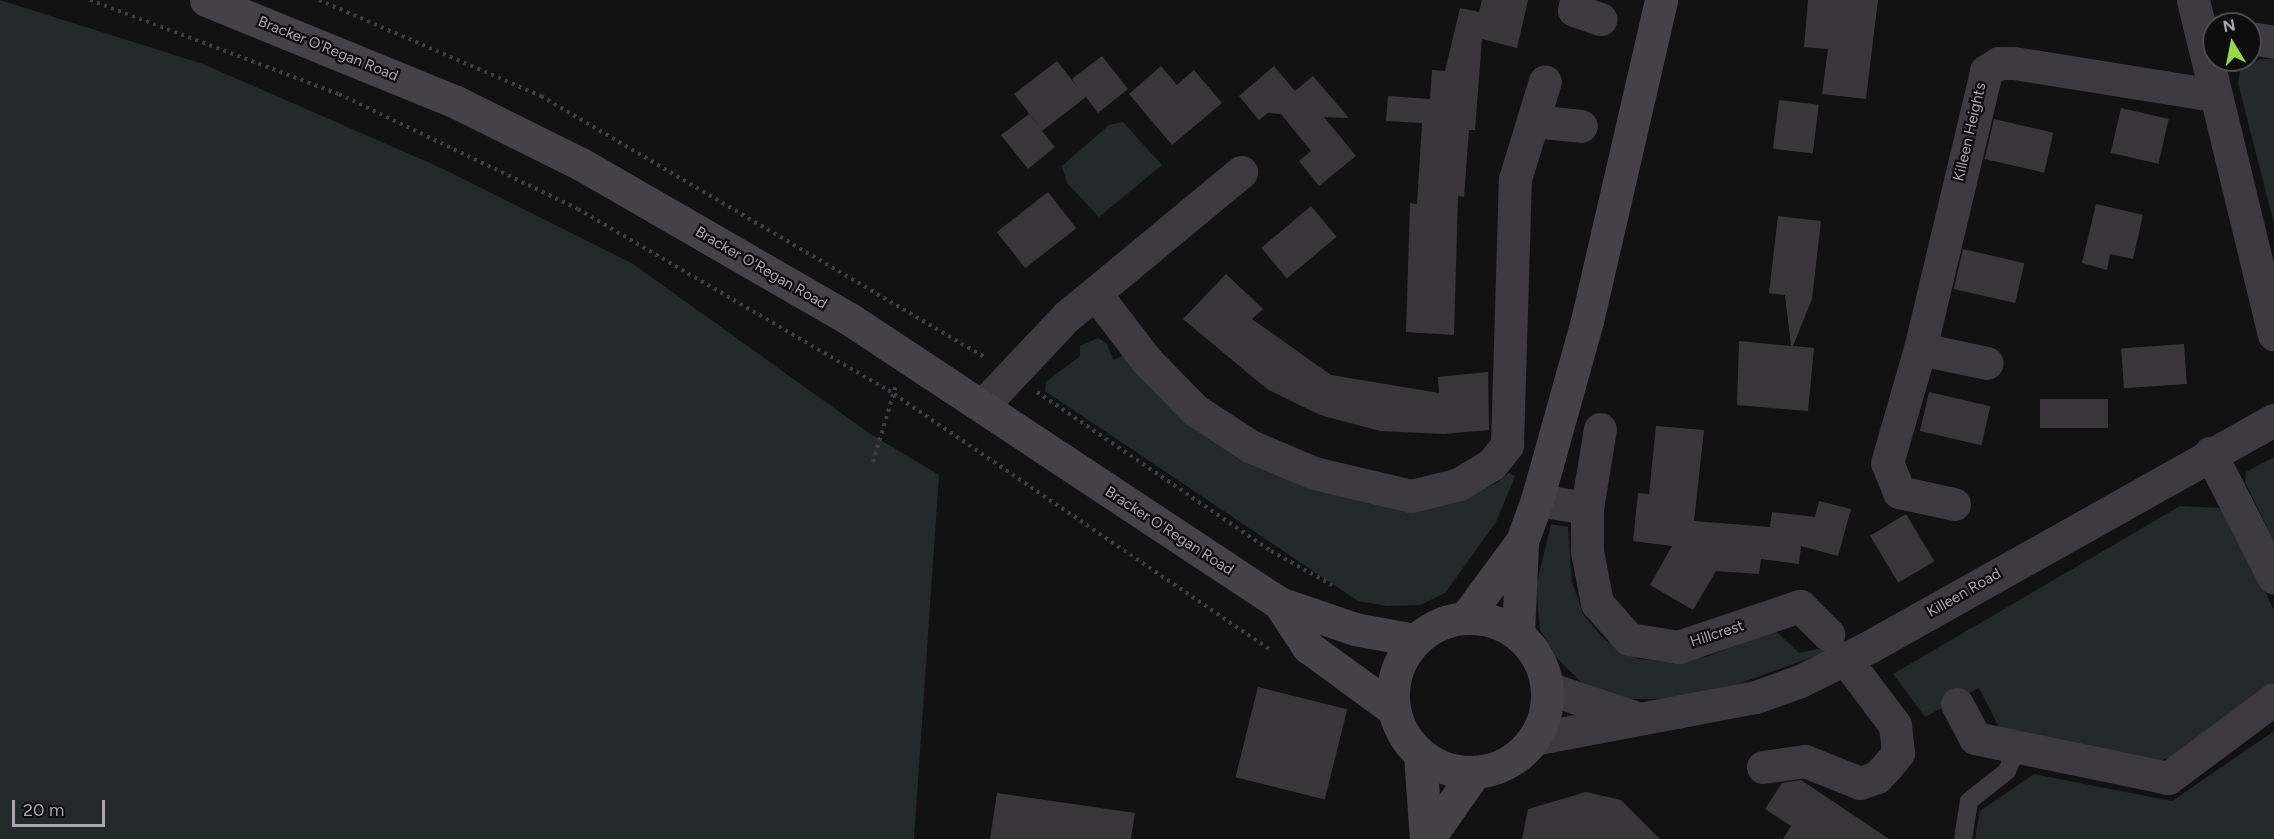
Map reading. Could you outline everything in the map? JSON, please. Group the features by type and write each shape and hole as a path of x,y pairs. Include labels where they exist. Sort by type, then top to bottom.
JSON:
{"main road":[{"name":"Bracker O'Regan Road","path":"206,0 456,102 581,164 913,360 1279,603 1355,629 1414,640"},
{"path":"1466,617 1522,541 1537,500 1587,321 1661,0"},
{"path":"1518,634 1522,541"},
{"name":"Bracker O'Regan Road","path":"1279,603 1308,646 1393,709"},
{"path":"1466,617 1493,621 1518,634 1538,657 1547,688 1544,714 1533,739 1516,757 1475,772 1445,768 1420,754 1400,729 1393,709 1396,670 1414,640 1442,622 1466,617"},
{"path":"1420,754 1427,839"},
{"path":"1427,839 1475,772"}],"street":[{"path":"2201,19 2213,95 2274,334"},
{"name":"Killeen Heights","path":"1954,504 1899,492 1887,463 1920,349 1986,71 1999,63 2014,63 2213,95"},
{"path":"1095,293 1146,361 1195,410 1250,446 1314,473 1411,496 1459,484 1491,465 1507,445 1515,179 1545,81"},
{"path":"1533,121 1581,126"},
{"path":"983,405 1028,354 1095,293 1241,172"},
{"path":"1920,349 1987,363"},
{"name":"Killeen Road","path":"1533,739 1635,717 1756,697 1836,646 2274,420"},
{"name":"Hillcrest","path":"1600,429 1587,507 1587,551 1597,603 1629,639 1678,647 1800,606 1836,646"},
{"path":"2210,453 2274,578"},
{"path":"1537,500 1587,507"},
{"path":"1763,767 1805,761 1860,783 1877,777 1898,753 1894,725 1836,646"},
{"path":"1547,688 1635,717"},
{"path":"1957,704 1975,738 2168,778 2274,699"}],"lane":[{"path":"1964,839 1969,801 2007,771 2017,747"}],"path":[{"path":"90,0 339,94 512,174 730,294 891,392 1277,654"},
{"path":"873,462 891,392 913,360"}],"shaded area":[{"path":"0,0 203,64 439,167 633,264 869,433 939,475 914,839 0,839"},
{"path":"2262,59 2274,59 2274,224 2238,83 2240,72 2262,72"},
{"path":"1123,122 1162,165 1099,217 1067,183 1062,166 1109,125"},
{"path":"1098,338 1107,344 1113,360 1127,354 1213,440 1449,500 1495,484 1509,473 1515,476 1496,522 1445,593 1420,605 1387,606 1358,601 1045,391 1046,382 1080,356 1080,346"},
{"path":"2274,457 2274,541 2245,482 2246,472"},
{"path":"2180,506 2224,508 2274,610 2274,682 2172,757 2152,763 2001,731 1979,688 1925,717 1893,674"},
{"path":"1551,524 1568,527 1572,582 1583,614 1604,639 1638,659 1675,662 1709,656 1775,630 1799,653 1827,647 1829,651 1719,691 1672,699 1623,699 1581,682 1557,658 1540,630 1536,587"},
{"path":"2274,731 2274,839 1975,839 1980,811 2034,774 2172,801"}],"building":[{"path":"1482,0 1528,0 1517,48 1482,39 1475,130 1469,130 1464,197 1458,196 1454,335 1406,332 1410,203 1417,204 1422,123 1386,121 1388,96 1430,99 1432,70 1445,71 1460,8 1479,12"},
{"path":"1808,0 1878,0 1866,99 1822,94 1828,49 1804,47"},
{"path":"1102,56 1128,89 1098,113 1086,97 1042,131 1055,147 1028,169 1001,135 1029,114 1039,126 1014,94 1057,61 1079,89 1072,79"},
{"path":"1161,66 1177,85 1194,70 1222,103 1172,145 1129,94"},
{"path":"1274,66 1295,91 1313,76 1349,118 1324,117 1356,156 1319,186 1299,161 1311,151 1281,114 1268,113 1259,120 1239,96"},
{"path":"1779,100 1819,105 1813,154 1773,149"},
{"path":"2121,108 2169,119 2158,164 2111,153"},
{"path":"1994,119 2053,133 2044,173 1985,159"},
{"path":"1048,192 1076,228 1025,268 997,232"},
{"path":"2096,204 2143,215 2133,259 2110,254 2107,270 2082,263"},
{"path":"1311,206 1337,237 1287,278 1261,248"},
{"path":"1778,216 1821,221 1812,299 1793,346 1814,348 1808,411 1737,405 1739,341 1791,346 1785,295 1769,293"},
{"path":"1963,249 2024,263 2015,303 1954,289"},
{"path":"1226,274 1263,309 1252,319 1331,375 1439,393 1438,377 1488,372 1489,430 1443,434 1380,431 1320,415 1267,389 1183,319"},
{"path":"2184,344 2187,384 2124,388 2121,348"},
{"path":"1929,392 1990,406 1981,445 1920,431"},
{"path":"2040,399 2108,399 2108,428 2040,428"},
{"path":"1656,426 1704,430 1694,521 1770,527 1772,512 1815,517 1819,501 1851,509 1838,556 1801,546 1799,564 1761,559 1759,574 1716,571 1693,610 1650,585 1672,546 1633,541 1638,493 1649,494"},
{"path":"1906,514 1934,561 1898,583 1870,536"},
{"path":"1258,687 1347,709 1325,799 1236,777"},
{"path":"1801,780 1889,839 1783,839 1791,826 1765,809 1782,783"},
{"path":"1586,792 1621,800 1660,839 1522,839 1528,809"},
{"path":"997,793 1135,813 1131,839 990,839"}]}
